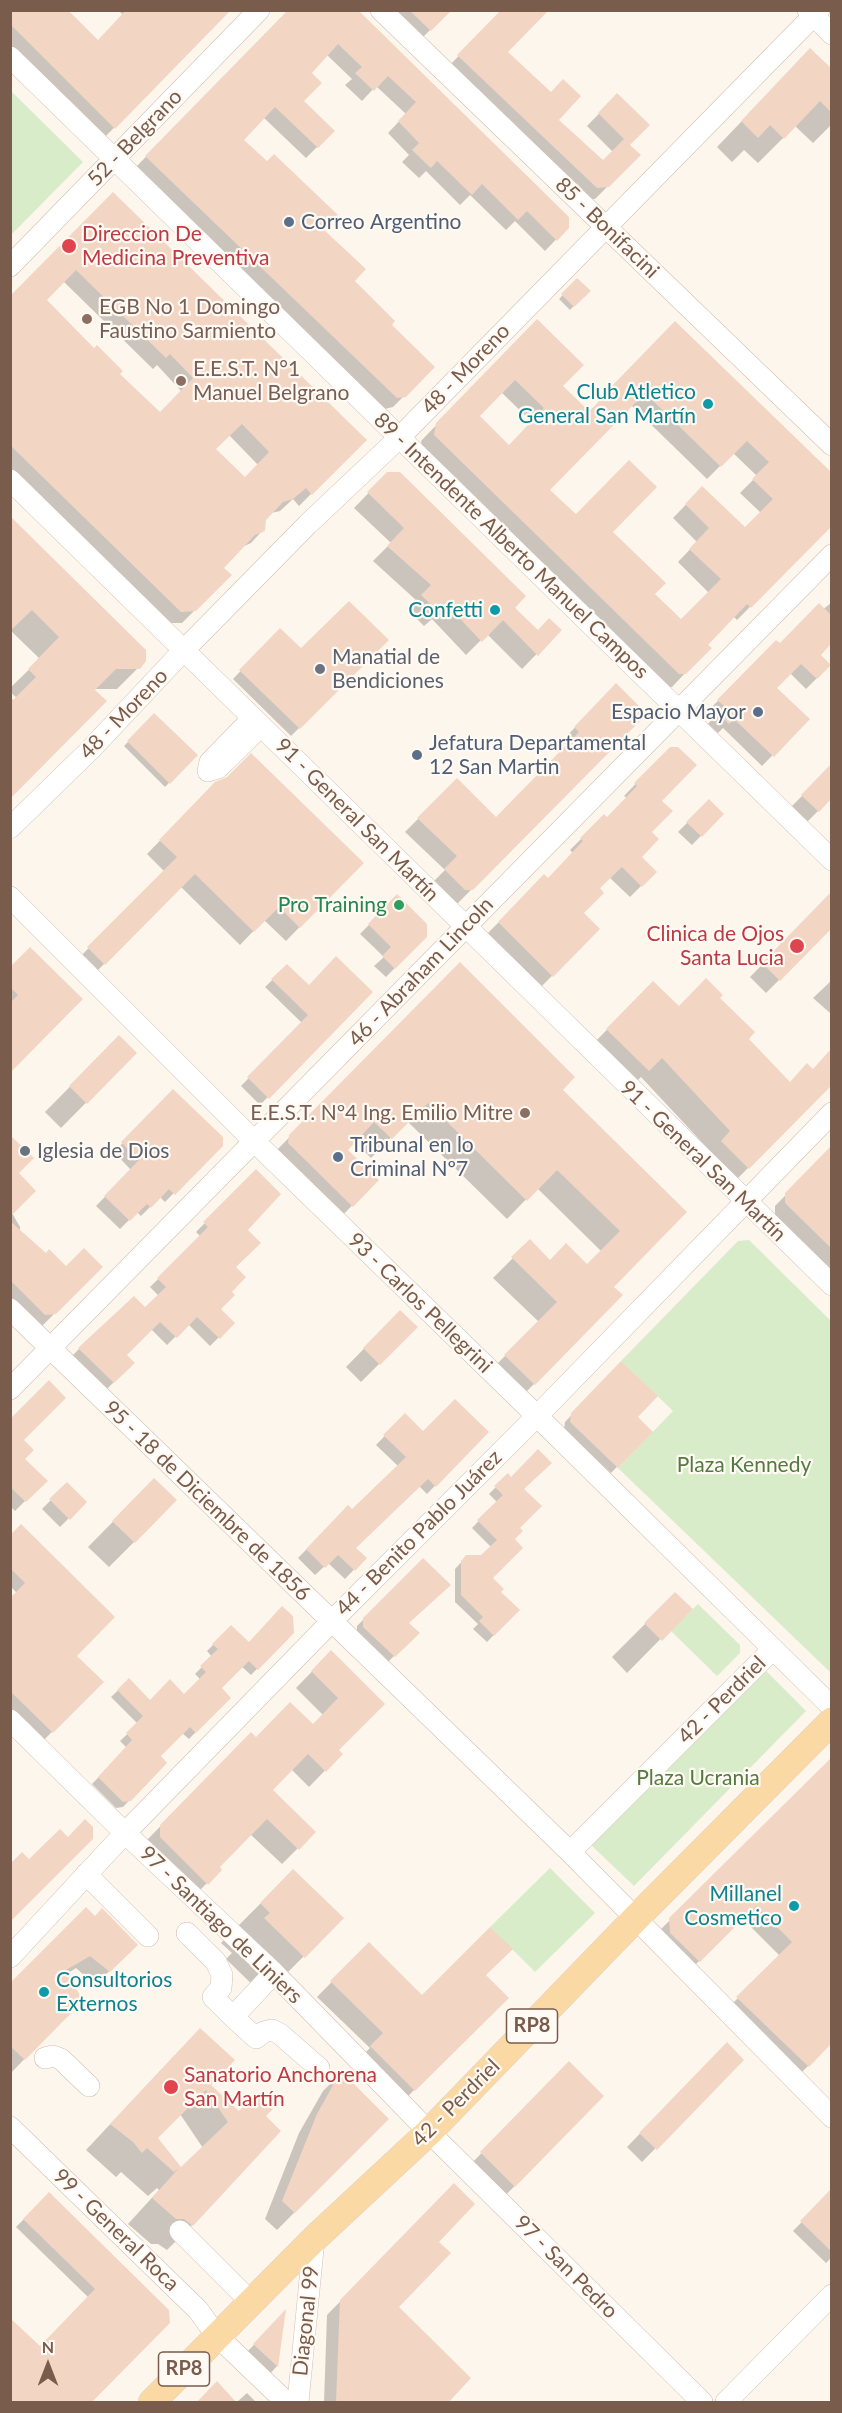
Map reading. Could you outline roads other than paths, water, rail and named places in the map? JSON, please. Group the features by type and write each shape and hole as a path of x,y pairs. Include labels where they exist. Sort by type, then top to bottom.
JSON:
{"main road":[{"name":"42 - Perdriel","path":"152,2403 314,2239 429,2132 831,1721"}],"street":[{"name":"52 - Belgrano","path":"10,266 259,10"},
{"name":"85 - Bonifacini","path":"381,10 831,445"},
{"name":"48 - Moreno","path":"10,828 92,749 184,650 340,492 399,438 607,228 814,12"},
{"path":"814,12 831,34"},
{"name":"89 - Intendente Alberto Manuel Campos","path":"10,57 679,708 831,860"},
{"name":"91 - General San Martín","path":"10,480 831,1285"},
{"name":"46 - Abraham Lincoln","path":"10,1389 831,555"},
{"name":"93 - Carlos Pellegrini","path":"10,897 255,1142 537,1416 831,1707"},
{"name":"44 - Benito Pablo Juárez","path":"10,1957 125,1833 537,1416 831,1113"},
{"name":"95 - 18 de Diciembre de 1856","path":"10,1309 570,1852 831,2117"},
{"name":"42 - Perdriel","path":"570,1852 772,1650"},
{"name":"97 - Santiago de Liniers","path":"10,1720 125,1833 274,1973 429,2132"},
{"path":"86,1874 148,1936"},
{"path":"187,1933 216,1962 222,1975 221,1988 213,1997 256,2038 272,2030 280,2034 319,2068"},
{"path":"233,2017 274,1973"},
{"path":"45,2058 53,2056 61,2059 89,2086"},
{"name":"99 - General Roca","path":"10,2127 198,2310 217,2336 286,2403"},
{"name":"97 - San Pedro","path":"429,2132 702,2403"},
{"path":"180,2232 251,2302"},
{"name":"Diagonal 99","path":"298,2403 314,2239"},
{"path":"726,2403 831,2295"}],"place":[{"name":"Correo Argentino","path":"289,222"},
{"name":"Direccion De Medicina Preventiva","path":"69,246"},
{"name":"EGB No 1 Domingo Faustino Sarmiento","path":"87,319"},
{"name":"E.E.S.T. N°1 Manuel Belgrano","path":"181,381"},
{"name":"Club Atletico General San Martín","path":"708,404"},
{"name":"Confetti","path":"495,610"},
{"name":"Manatial de Bendiciones","path":"320,669"},
{"name":"Espacio Mayor","path":"758,712"},
{"name":"Jefatura Departamental 12 San Martin","path":"417,755"},
{"name":"Pro Training","path":"399,905"},
{"name":"Clinica de Ojos Santa Lucia","path":"797,946"},
{"name":"E.E.S.T. Nº4 Ing. Emilio Mitre","path":"525,1113"},
{"name":"Iglesia de Dios","path":"25,1151"},
{"name":"Tribunal en lo Criminal Nº7","path":"338,1157"},
{"name":"Millanel Cosmetico","path":"794,1906"},
{"name":"Consultorios Externos","path":"44,1992"},
{"name":"Sanatorio Anchorena San Martín","path":"171,2087"}],"park label":[{"name":"Plaza Kennedy","path":"744,1465"},
{"name":"Plaza Ucrania","path":"698,1778"}]}
